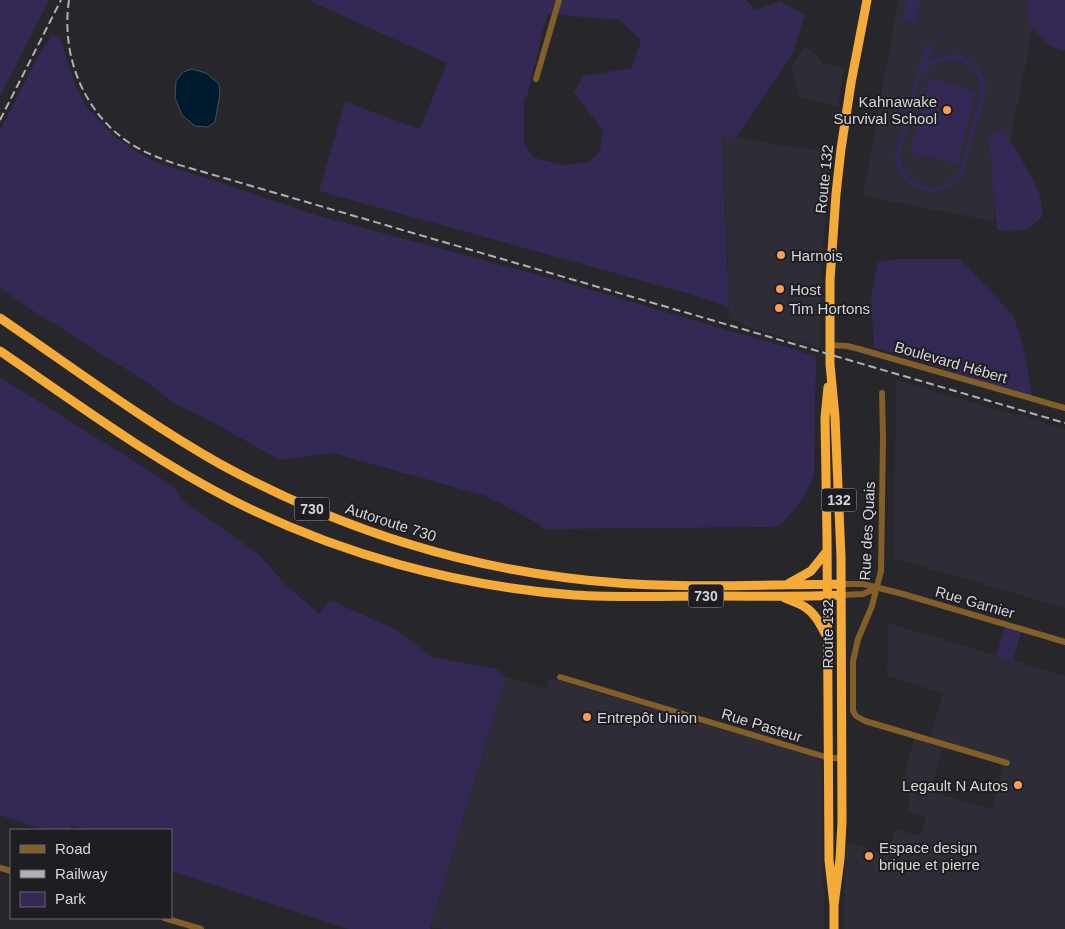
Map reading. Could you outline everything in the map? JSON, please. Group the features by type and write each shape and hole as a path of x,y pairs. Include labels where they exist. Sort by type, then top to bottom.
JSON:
{"highway":[{"name":"Route 132","path":"834,929 834,905 829,860 828,551 825,418 830,364 830,280 838,170 867,0"},
{"name":"Autoroute 730","path":"0,318 148,420 206,455 272,490 315,510 419,547 525,572 608,582 669,585 841,584"},
{"name":"730","path":"0,351 149,452 200,483 278,522 329,542 375,557 423,571 460,579 499,586 590,596 827,596"},
{"name":"Route 132","path":"830,364 835,417 841,538 841,839 834,905"},
{"path":"786,585 811,571 828,551"},
{"path":"827,596 841,595"},
{"path":"780,596 810,611 818,620 827,637"},
{"path":"829,839 841,839"}],"street":[{"path":"536,79 558,0"},
{"name":"Boulevard Hébert","path":"830,345 859,349 1065,408"},
{"name":"Rue des Quais","path":"882,394 882,557 872,606 858,639 853,660 853,711 860,719 870,723 1007,763"},
{"name":"Rue Garnier","path":"841,584 863,584 904,594 1065,642"},
{"name":"Rue Garnier","path":"841,595 863,594 877,588"},
{"name":"Rue Pasteur","path":"560,677 829,758 841,758"},
{"path":"167,919 201,929"}],"shaded area":[{"name":"Kahnawake Survival School","path":"898,0 1030,0 1034,24 993,221 863,196"},
{"path":"805,47 818,57 822,63 844,68 838,107 799,96 791,66"},
{"path":"722,135 831,152 822,258 820,348 748,327 741,322 728,318 727,236"},
{"path":"896,380 1011,414 1015,417 1021,413 1031,419 1065,429 1065,608 894,558"},
{"path":"888,623 1065,676 1065,929 844,929 845,845 852,844 886,855 895,829 920,836 926,817 909,812 908,783 902,781 914,739 943,748 930,791 991,809 1004,765 1009,767 1011,761 930,737 943,693 887,676"},
{"path":"506,677 546,689 550,678 816,757 820,760 822,763 824,929 442,929 431,926"}],"green space":[{"path":"0,0 49,0 0,97"},
{"path":"308,0 746,0 756,10 780,1 805,15 793,53 736,138 722,136 729,307 690,294 319,191 345,102 420,129 447,63","holes":["547,14 620,20 641,40 632,68 583,76 574,93 603,131 600,151 589,162 563,165 534,158 524,143 524,99 527,96"]},
{"path":"906,0 921,0 916,24 902,21"},
{"path":"1026,0 1065,0 1065,50 1052,47 1030,27"},
{"path":"51,36 60,37 74,82 86,106 115,137 140,154 160,164 312,214 561,281 816,356 814,475 804,497 781,525 771,527 544,529 537,523 486,496 333,453 280,460 207,419 174,403 151,385 0,288 0,131 37,58"},
{"path":"925,44 933,45 928,61 952,55 966,58 976,65 985,79 985,97 962,175 956,182 949,187 934,192 919,189 899,173 894,158","holes":["952,60 974,71 980,88 980,95 960,169 945,184 933,188 927,187 915,182 907,174 902,162 902,148 920,78 930,67 937,63"]},
{"path":"929,78 976,91 957,164 910,152"},
{"path":"997,130 1004,133 1016,149 1039,192 1043,216 1028,229 1008,232 997,230 989,140"},
{"path":"898,259 960,259 1013,315 1023,345 1032,397 874,347 871,298 878,262"},
{"path":"0,377 173,486 181,499 258,554 287,586 319,614 330,600 397,630 432,657 496,669 506,677 430,929 349,929 172,871 172,829 83,829 71,825 70,829 42,829 0,815"},
{"path":"1005,626 1021,631 1013,661 996,656"}],"water":[{"path":"192,69 206,73 219,84 220,94 215,122 208,127 195,126 182,115 175,98 176,81 183,72"}],"railway":[{"path":"0,120 61,0"},
{"path":"69,0 68,40 78,79 98,114 112,129 139,149 176,164 1065,423"}],"place":[{"name":"Kahnawake Survival School","path":"947,110"},
{"name":"Harnois","path":"781,255"},
{"name":"Host","path":"780,289"},
{"name":"Tim Hortons","path":"779,308"},
{"name":"Entrepôt Union","path":"587,717"},
{"name":"Legault N Autos","path":"1018,785"},
{"name":"Espace design brique et pierre","path":"869,856"}]}
